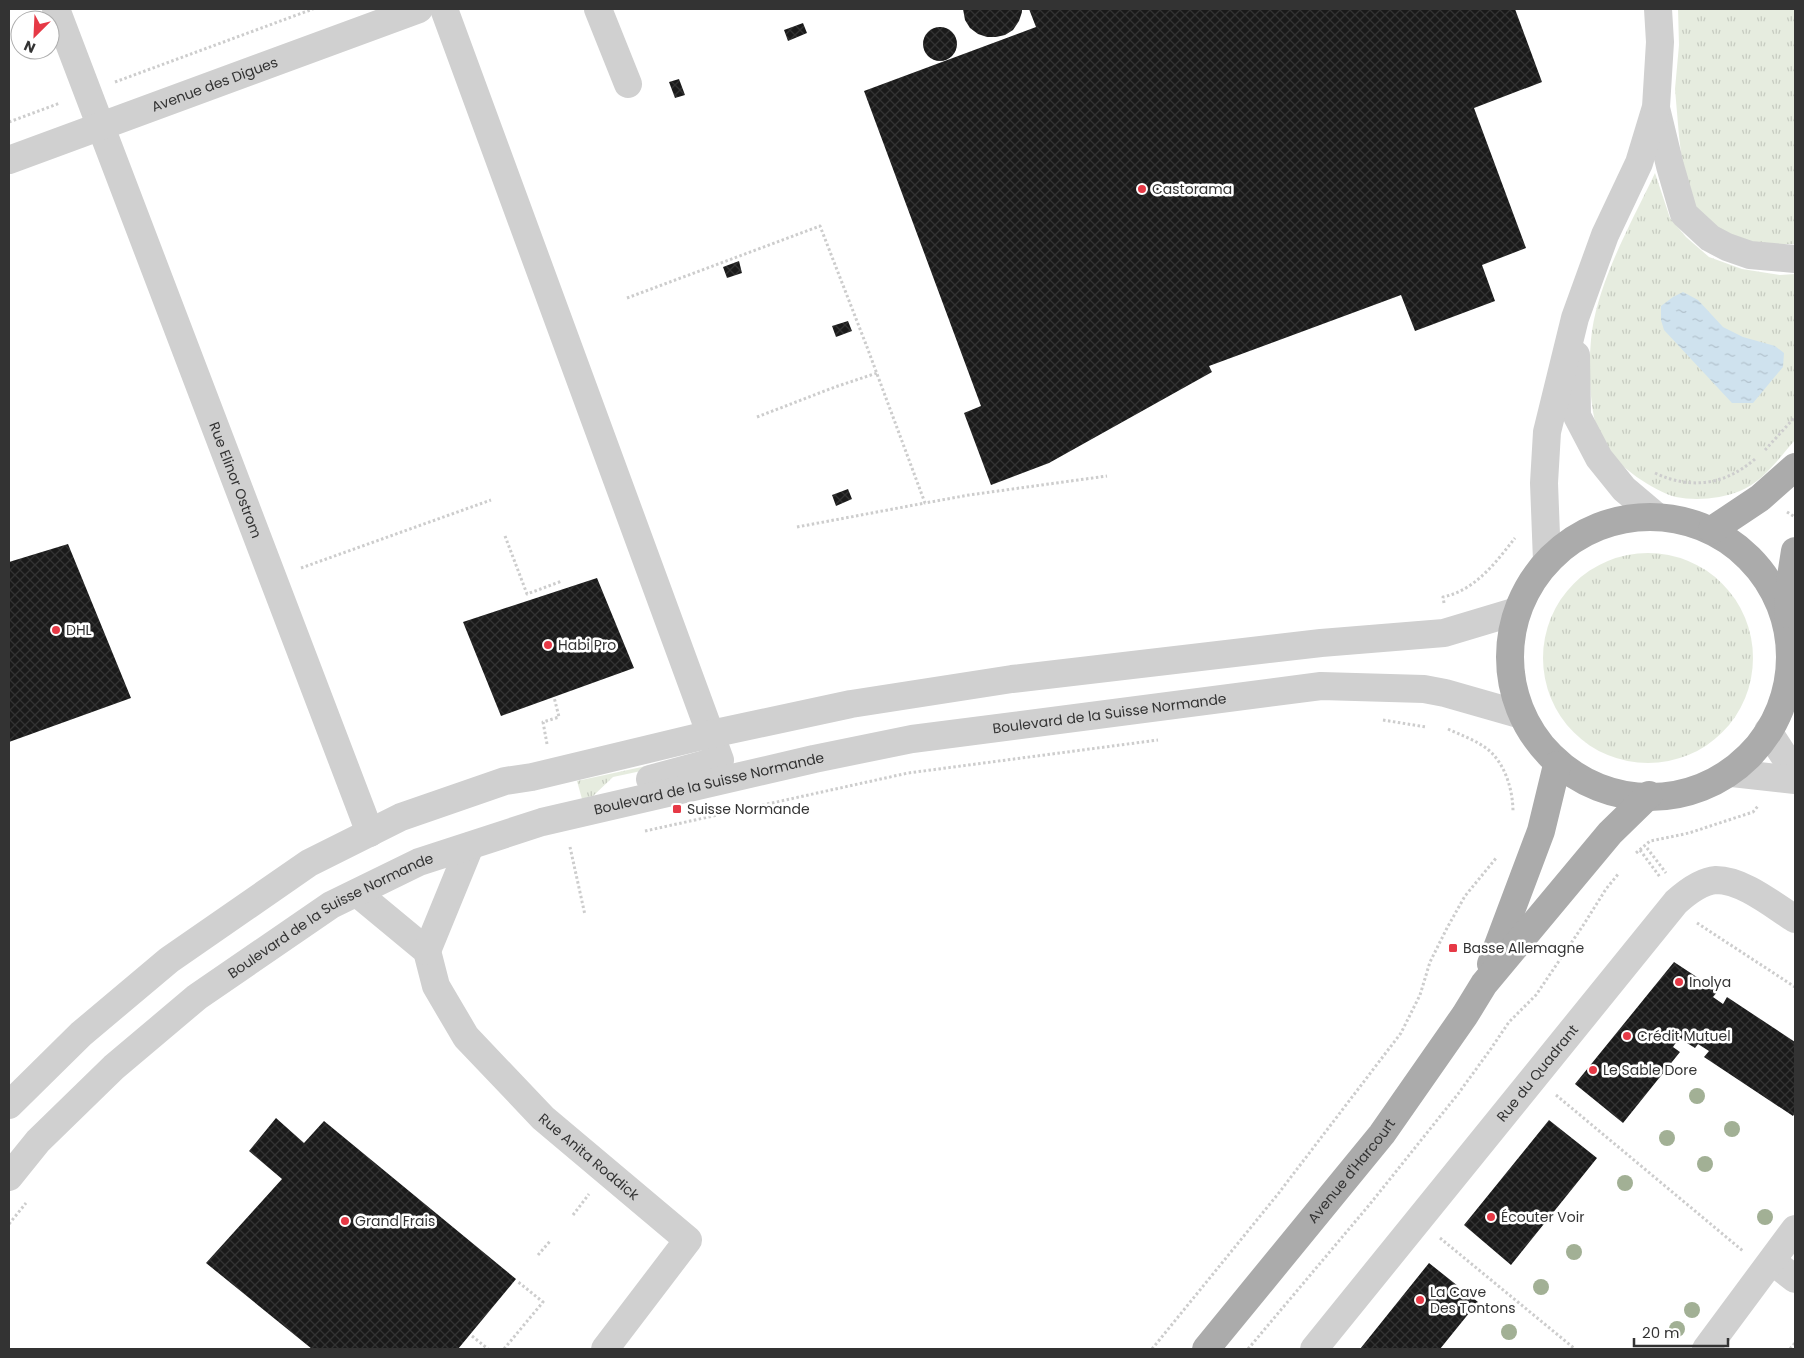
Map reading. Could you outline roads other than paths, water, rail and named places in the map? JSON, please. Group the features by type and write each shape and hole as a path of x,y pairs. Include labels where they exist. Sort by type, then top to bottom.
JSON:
{"main road":[{"path":"1712,530 1760,498 1795,467"},
{"path":"1788,621 1774,587 1757,565 1736,546 1712,530 1656,516 1625,519 1599,528 1574,540 1547,561 1514,612 1509,644 1509,678 1533,740 1557,765 1588,783 1620,793 1649,795 1681,793 1711,784 1732,773 1768,731 1780,707 1788,678 1790,583 1795,551"},
{"name":"Avenue d'Harcourt","path":"1484,984 1541,831 1557,765"},
{"name":"Avenue d'Harcourt","path":"1206,1349 1382,1134 1484,984 1610,833 1649,795"}],"street":[{"name":"Rue Elinor Ostrom","path":"56,9 370,833"},
{"name":"Avenue des Digues","path":"9,160 419,9"},
{"path":"444,9 720,760 621,786 585,813"},
{"path":"598,9 628,84"},
{"path":"1547,561 1544,483 1547,432 1575,318 1605,235 1639,163 1656,107 1660,42 1658,9"},
{"path":"1656,107 1684,214 1710,238 1727,247 1750,255 1795,259"},
{"path":"1575,318 1578,416 1599,458 1624,489 1656,516"},
{"path":"9,1105 81,1034 169,960 309,863 401,817 504,781 852,704 1012,679 1321,643 1444,633 1514,612"},
{"name":"Boulevard de la Suisse Normande","path":"9,1177 38,1141 114,1067 197,997 331,905 419,862 542,822 814,759 912,740 1321,686 1424,689 1445,693 1522,715"},
{"path":"1732,773 1795,779 1790,765 1768,731"},
{"path":"357,893 426,951 470,846"},
{"name":"Rue du Quadrant","path":"1314,1349 1676,902 1704,883 1715,880 1731,882 1745,888 1795,919"},
{"name":"Rue Anita Roddick","path":"426,951 436,986 466,1037 543,1118 688,1240 605,1349"},
{"path":"1706,1349 1795,1229"},
{"path":"1772,1261 1795,1279"}],"water":[{"path":"1683,292 1698,300 1723,327 1743,337 1775,346 1784,353 1783,367 1753,403 1732,403 1664,330 1661,320 1661,306"}],"place":[{"name":"Castorama","path":"1142,189"},
{"name":"DHL","path":"56,630"},
{"name":"Habi Pro","path":"548,645"},
{"name":"Suisse Normande","path":"677,809"},
{"name":"Basse Allemagne","path":"1453,948"},
{"name":"Inolya","path":"1679,982"},
{"name":"Crédit Mutuel","path":"1627,1036"},
{"name":"Le Sable Dore","path":"1593,1070"},
{"name":"Écouter Voir","path":"1491,1217"},
{"name":"Grand Frais","path":"345,1221"},
{"name":"La Cave Des Tontons","path":"1420,1300"}]}
